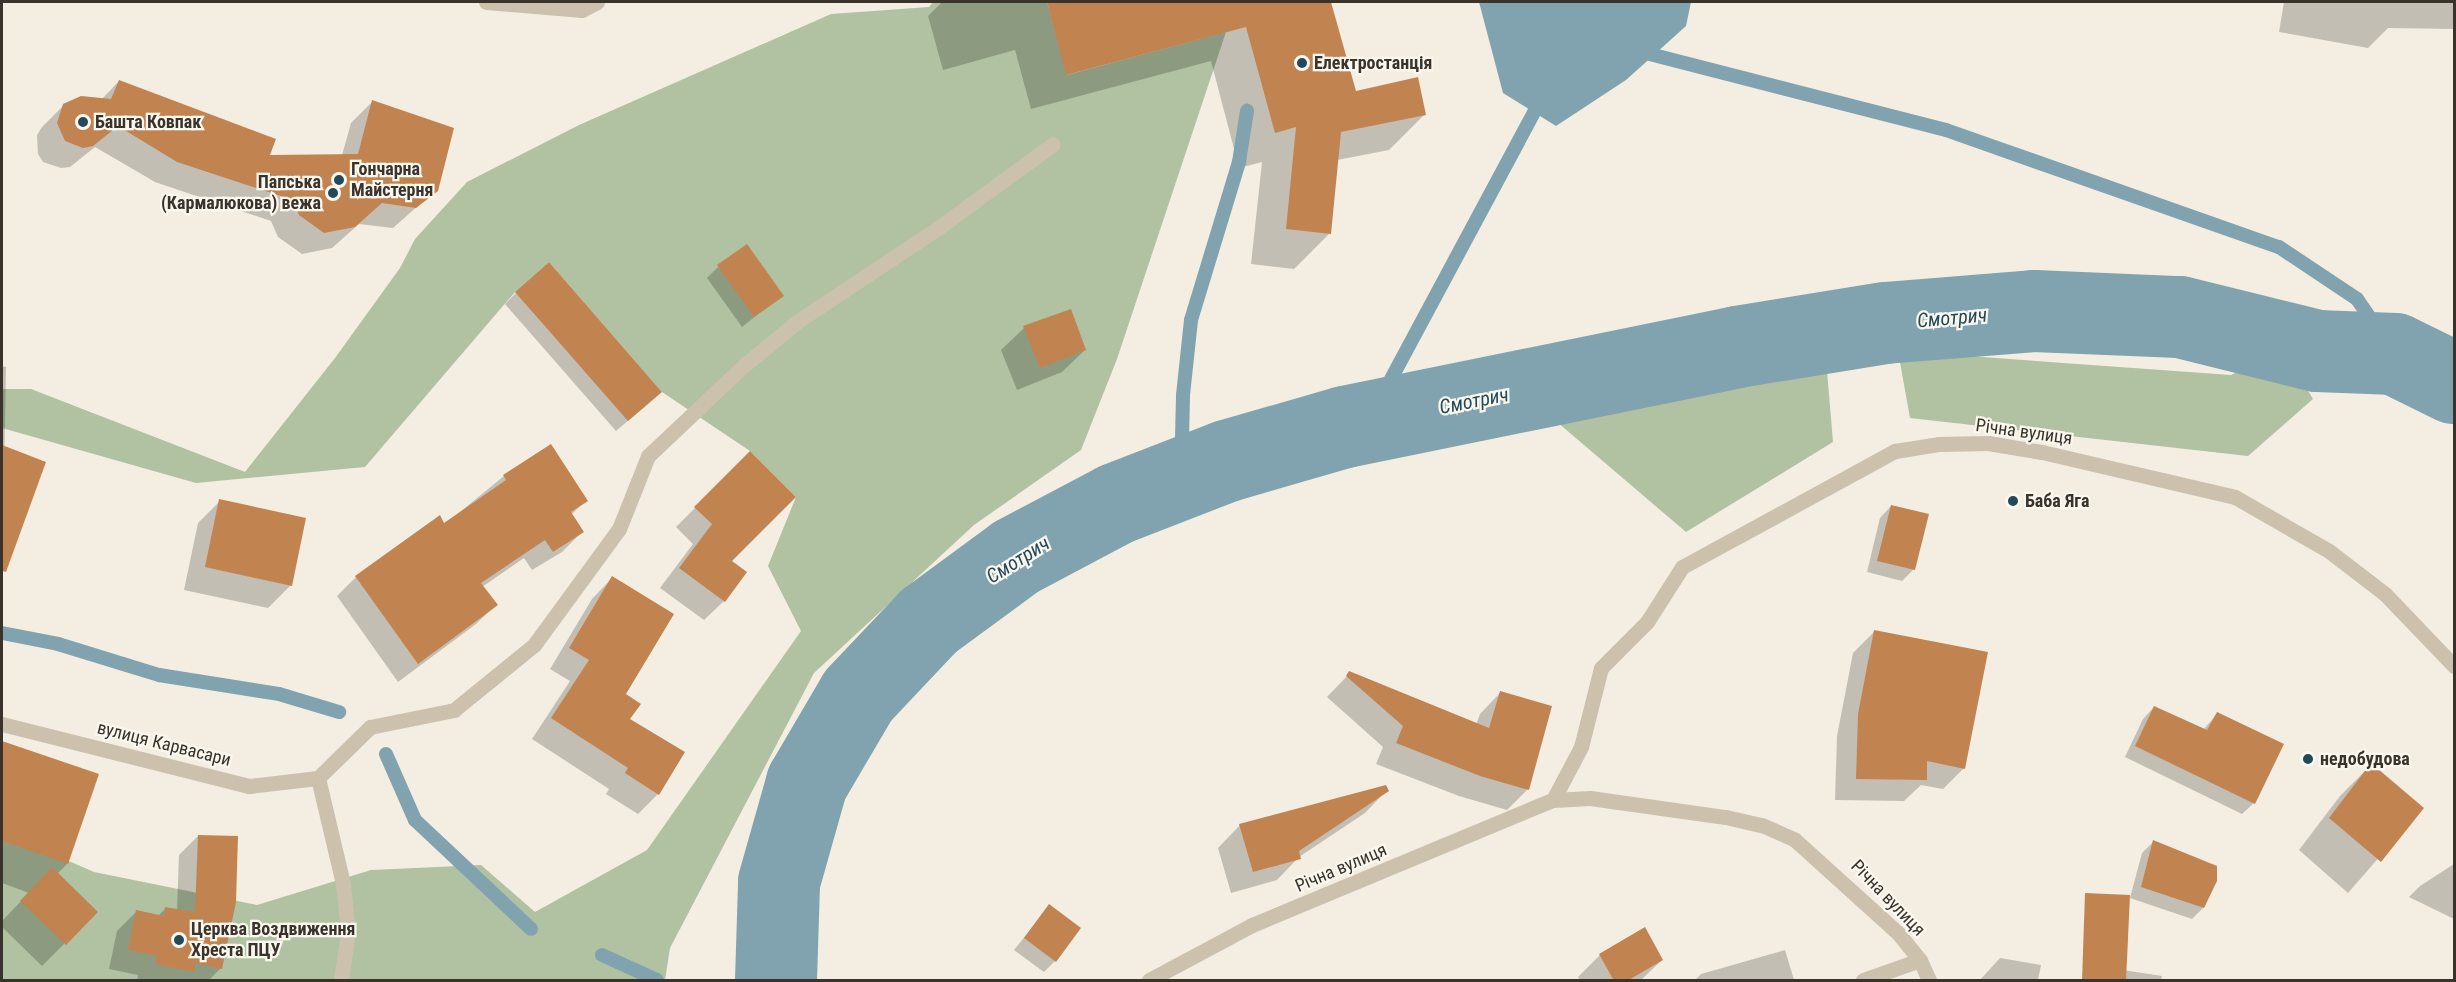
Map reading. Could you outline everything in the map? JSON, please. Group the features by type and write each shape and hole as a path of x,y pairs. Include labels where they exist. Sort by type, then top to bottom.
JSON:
{"street":[{"path":"486,2 582,10 597,2"},
{"path":"340,981 348,932 346,913 332,832 318,778 370,727 454,710 534,645 619,529 648,456 742,367 798,321 938,228 1053,144"},
{"name":"Річна вулиця","path":"1553,800 1581,747 1601,668 1647,622 1682,567 1706,550 1895,452 1939,444 1988,443 2042,452 2235,496 2329,551 2385,594 2454,666"},
{"name":"вулиця Карвасари","path":"2,724 249,786 318,778"},
{"name":"Річна вулиця","path":"1149,981 1252,925 1553,800 1590,798 1652,804 1762,825 1795,840 1866,901 1920,960 1929,981"},
{"path":"1863,981 1920,960"}],"green space":[{"path":"933,2 1047,2 1067,75 1226,32 1117,359 1081,450 974,525 814,673 670,948 665,980 2,980 2,832 94,872 257,905 371,870 481,865 535,912 647,850 801,631 768,566 796,497 750,451 662,392 549,262 515,292 365,467 196,483 2,428 2,389 31,389 245,472 335,358 400,268 415,239 467,182 579,125 831,14 929,7"},
{"path":"2284,350 2313,399 2248,456 1910,418 1898,351 2231,375"},
{"path":"1826,359 1833,442 1686,532 1550,416"}],"water":[{"path":"1479,2 1691,2 1686,26 1626,80 1556,126 1503,93"}],"building":[{"name":"Електростанція","path":"1047,2 1331,2 1356,91 1418,77 1426,115 1341,132 1331,234 1286,229 1296,127 1275,133 1246,27 1066,75"},
{"path":"119,80 276,139 270,155 358,154 372,100 454,128 438,191 416,208 382,203 355,227 324,233 299,215 293,200 177,162 118,126 93,146 83,148 65,141 57,123 63,104 81,96 111,99"},
{"path":"747,244 784,296 754,317 717,265"},
{"path":"549,262 662,392 628,421 515,292"},
{"path":"1071,309 1086,350 1040,368 1023,326"},
{"path":"551,444 588,501 571,512 584,532 553,552 545,540 481,583 498,605 418,664 355,576 440,515 444,523 506,480 503,475"},
{"path":"2,445 46,462 6,572 2,571"},
{"path":"750,451 796,497 732,561 747,572 725,602 679,568 712,524 694,507"},
{"path":"219,499 306,518 292,586 205,567"},
{"path":"1891,505 1929,514 1915,570 1877,561"},
{"path":"612,576 674,614 626,694 641,704 630,719 685,752 659,795 625,773 628,768 551,718 589,660 569,648"},
{"path":"1874,630 1988,652 1965,769 1927,761 1927,780 1856,779 1858,714"},
{"path":"1349,671 1489,728 1500,691 1552,706 1529,790 1480,776 1396,743 1403,726 1346,676"},
{"path":"2154,706 2207,730 2217,712 2284,744 2255,804 2135,746"},
{"path":"2,741 99,774 68,864 2,841"},
{"path":"2371,763 2424,808 2381,862 2329,818"},
{"path":"1386,785 1389,791 1299,851 1301,859 1253,872 1239,824"},
{"path":"198,835 238,836 236,902 222,969 196,963 194,972 155,964 157,956 128,950 136,910 164,916 165,907 195,912"},
{"path":"2153,840 2217,866 2217,881 2204,908 2141,887"},
{"path":"52,867 98,912 66,945 20,901"},
{"path":"2085,893 2130,895 2126,981 2082,981"},
{"path":"1049,904 1081,928 1056,962 1024,938"},
{"path":"1645,927 1663,960 1627,981 1614,981 1599,954"}],"waterway":[{"path":"1638,51 1946,130 2279,247 2357,299 2395,354"},
{"path":"1368,422 1542,97"},
{"path":"1181,479 1183,395 1191,320 1239,162 1247,111"},
{"name":"Смотрич","path":"776,980 779,882 807,783 858,696 929,621 1016,557 1116,504 1227,461 1345,427 1737,347 1885,323 2034,311 2180,317 2317,351 2395,354 2454,383"},
{"path":"2,633 58,644 159,675 279,694 339,712"},
{"path":"386,754 415,820 531,929"},
{"path":"602,955 657,980"}],"place":[{"name":"Електростанція","path":"1302,63"},
{"name":"Башта Ковпак","path":"83,122"},
{"name":"Гончарна Майстерня","path":"339,180"},
{"name":"Папська (Кармалюкова) вежа","path":"333,193"},
{"name":"Баба Яга","path":"2013,501"},
{"name":"недобудова","path":"2308,759"},
{"name":"Церква Воздвиження Хреста ПЦУ","path":"179,940"}]}
